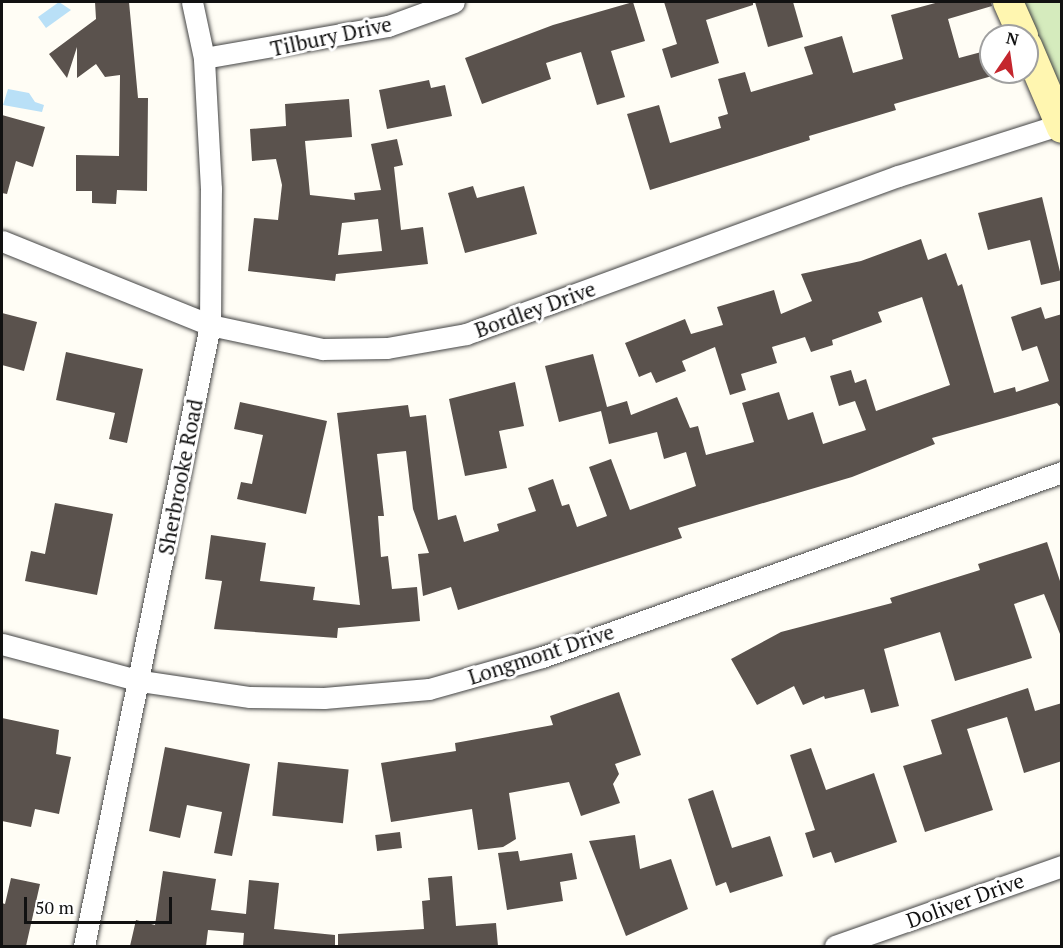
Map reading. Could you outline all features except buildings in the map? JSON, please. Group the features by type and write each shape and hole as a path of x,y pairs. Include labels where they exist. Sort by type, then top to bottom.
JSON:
{"street":[{"name":"Sherbrooke Road","path":"84,946 141,681 210,325 211,189 204,58 192,2"},
{"name":"Tilbury Drive","path":"204,58 377,28 454,2"},
{"path":"1008,2 1018,24"},
{"path":"1039,74 1061,125"},
{"name":"Bordley Drive","path":"2,241 210,325 322,349 387,348 466,334 898,176 1061,125"},
{"name":"Longmont Drive","path":"2,644 141,681 260,697 324,698 429,688 542,657 1062,472"},
{"name":"Doliver Drive","path":"835,946 1062,866"}],"green space":[{"path":"1017,2 1061,2 1061,109 1039,56 1039,24 1026,24"}],"water":[{"path":"59,2 71,10 46,28 38,17"},
{"path":"8,89 29,93 35,102 44,105 42,112 3,105"}]}
